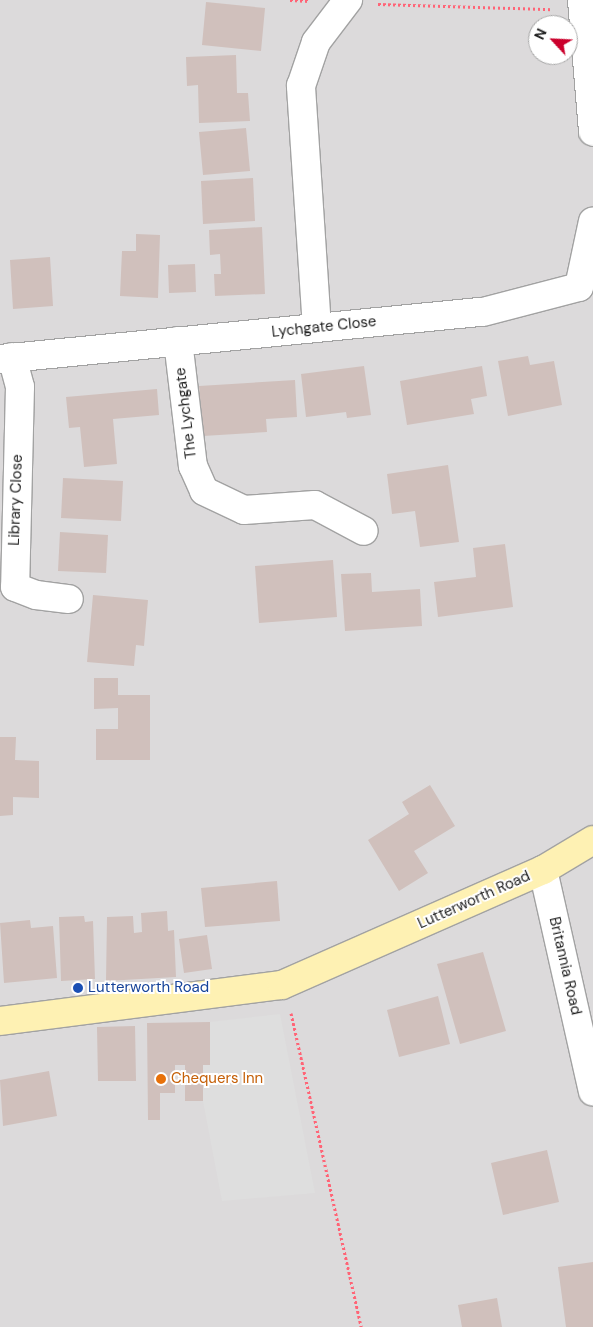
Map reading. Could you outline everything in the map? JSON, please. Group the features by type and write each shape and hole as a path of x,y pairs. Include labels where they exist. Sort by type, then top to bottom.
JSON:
{"main road":[{"name":"Lutterworth Road","path":"0,1021 282,985 543,870 593,840"}],"street":[{"path":"317,328 301,86 316,42 347,2"},
{"path":"582,4 593,132"},
{"name":"Lychgate Close","path":"6,358 483,312 579,287 593,221"},
{"name":"The Lychgate","path":"178,341 193,466 204,491 244,510 314,505 364,531"},
{"name":"Library Close","path":"6,358 20,387 15,587 36,595 69,599"},
{"name":"Britannia Road","path":"543,870 593,1091"}],"path":[{"path":"290,0 582,4"},
{"path":"282,985 361,1327"}],"shaded area":[{"path":"0,0 593,0 593,1327 0,1327"},
{"path":"280,1014 315,1193 222,1201 203,1101 203,1065 210,1065 210,1022"}],"building":[{"path":"206,2 265,8 261,51 202,45"},
{"path":"236,55 237,93 248,93 250,121 199,123 198,85 187,86 186,57"},
{"path":"246,128 250,171 203,175 199,132"},
{"path":"253,178 255,221 203,224 201,181"},
{"path":"262,227 265,294 215,296 214,274 221,274 220,254 210,255 209,230"},
{"path":"136,234 160,235 158,298 120,296 122,251 136,251"},
{"path":"50,257 53,306 13,309 10,260"},
{"path":"195,264 196,292 169,293 168,265"},
{"path":"528,356 530,365 554,361 562,405 508,416 498,361"},
{"path":"364,366 371,415 347,418 346,412 306,417 301,374"},
{"path":"482,366 487,396 471,399 474,414 407,425 400,381"},
{"path":"295,380 297,417 266,419 267,432 203,436 199,386"},
{"path":"157,389 159,415 113,419 117,464 84,467 80,427 69,428 66,397"},
{"path":"448,465 459,542 420,547 415,511 392,514 387,474"},
{"path":"63,478 123,481 121,521 61,518"},
{"path":"60,532 108,535 106,573 58,571"},
{"path":"505,544 513,607 438,617 434,582 476,577 473,548"},
{"path":"333,560 337,617 259,623 255,566"},
{"path":"371,573 372,592 420,589 422,626 345,631 341,574"},
{"path":"93,595 148,600 144,646 136,645 134,666 87,662"},
{"path":"94,678 118,678 118,695 150,695 150,760 96,760 96,729 118,729 118,708 94,709"},
{"path":"0,737 16,737 15,760 39,761 39,798 13,797 13,815 0,816"},
{"path":"430,785 455,826 414,851 428,873 399,891 368,840 409,814 402,802"},
{"path":"277,881 280,921 205,927 201,888"},
{"path":"167,911 168,931 174,930 176,977 106,981 107,917 133,916 134,933 142,932 141,913"},
{"path":"84,916 85,922 93,921 95,979 61,981 59,917"},
{"path":"30,920 31,928 53,926 57,978 4,983 0,923"},
{"path":"207,935 212,969 184,973 179,939"},
{"path":"483,952 506,1031 460,1044 437,964"},
{"path":"438,996 450,1044 399,1057 387,1010"},
{"name":"Chequers Inn","path":"210,1022 210,1065 203,1065 203,1101 185,1101 185,1065 175,1065 175,1093 160,1093 160,1120 148,1120 147,1023"},
{"path":"135,1026 136,1081 98,1081 97,1027"},
{"path":"49,1071 57,1116 3,1126 0,1080"},
{"path":"547,1150 559,1202 503,1215 491,1163"},
{"path":"593,1262 593,1327 566,1327 558,1267"},
{"path":"497,1298 502,1327 462,1327 458,1305"}],"place":[{"name":"Lutterworth Road","path":"78,988"},
{"name":"Chequers Inn","path":"161,1079"}]}
